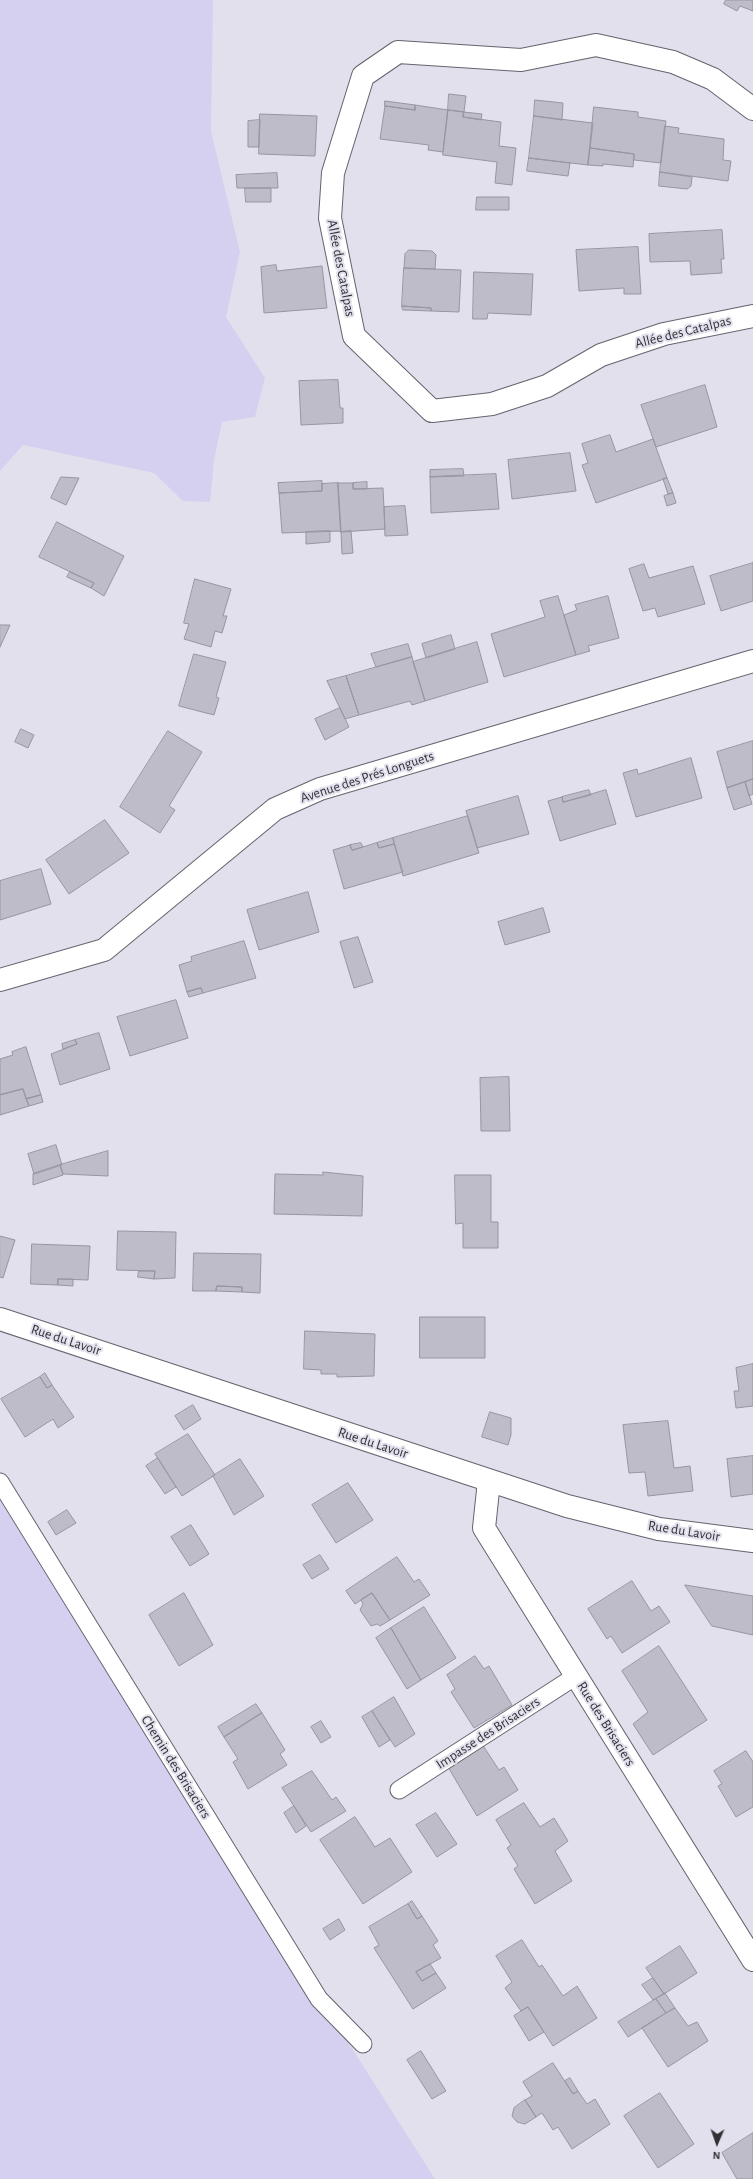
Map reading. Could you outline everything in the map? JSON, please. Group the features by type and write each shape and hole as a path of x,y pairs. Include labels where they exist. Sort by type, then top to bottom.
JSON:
{"street":[{"name":"Allée des Catalpas","path":"753,109 714,79 673,62 596,46 521,60 398,52 363,76 333,173 330,218 354,336 432,411 492,404 547,386 601,355 664,334 737,318 753,316"},
{"name":"Avenue des Prés Longuets","path":"0,980 104,950 275,809 320,789 753,661"},
{"name":"Rue du Lavoir","path":"0,1319 567,1506 659,1529 753,1541"},
{"name":"Rue des Brisaciers","path":"489,1481 484,1528 753,1960"}],"lane":[{"name":"Chemin des Brisaciers","path":"0,1482 319,1999 363,2044"},
{"name":"Impasse des Brisaciers","path":"400,1790 576,1676"}],"shaded area":[{"path":"0,0 213,0 211,131 240,252 226,317 265,378 255,417 222,422 214,460 210,502 183,501 154,473 23,445 0,471"},
{"path":"0,1494 435,2179 0,2179"}],"building":[{"path":"726,0 753,0 753,11 740,6 737,11 724,4"},
{"path":"449,94 466,96 464,112 448,110"},
{"path":"535,100 563,103 562,120 534,116"},
{"path":"385,101 415,105 415,110 385,106"},
{"path":"415,105 448,110 443,152 428,150 429,145 380,139 385,106 415,110"},
{"path":"594,107 638,112 638,117 666,121 661,163 634,160 634,154 590,148"},
{"path":"448,110 464,112 463,117 501,122 499,146 516,148 512,185 495,183 497,162 443,155"},
{"path":"464,112 482,114 481,120 463,117"},
{"path":"260,114 317,116 315,156 259,154"},
{"path":"534,116 593,123 588,165 529,158"},
{"path":"260,120 259,147 248,147 248,121"},
{"path":"665,126 679,128 678,133 724,139 723,160 731,161 728,181 660,172"},
{"path":"590,148 634,154 633,167 603,164 603,166 588,165"},
{"path":"529,158 570,163 568,176 527,171"},
{"path":"660,172 692,177 691,186 687,189 659,186"},
{"path":"277,173 278,188 237,188 236,175"},
{"path":"245,188 271,188 271,202 246,202"},
{"path":"477,197 509,197 509,210 476,210"},
{"path":"722,230 724,259 721,259 722,273 691,275 690,261 650,262 649,234"},
{"path":"638,247 641,294 624,294 624,288 579,291 576,250"},
{"path":"409,250 432,251 436,255 435,269 404,268 405,254"},
{"path":"276,265 277,271 322,266 327,308 264,313 261,267"},
{"path":"404,268 461,270 459,312 431,311 431,308 402,306"},
{"path":"474,272 533,274 531,315 488,313 487,319 473,319"},
{"path":"402,306 431,308 431,311 403,310"},
{"path":"338,380 340,408 343,408 343,423 301,425 299,381"},
{"path":"705,385 717,427 656,447 641,405"},
{"path":"610,435 616,452 653,439 667,478 596,503 582,465 588,463 582,444"},
{"path":"570,453 576,491 512,499 508,460"},
{"path":"463,469 464,476 430,477 430,470"},
{"path":"496,474 499,509 431,513 430,477"},
{"path":"61,477 79,478 66,505 51,498"},
{"path":"667,478 673,493 668,494 663,479"},
{"path":"322,481 322,491 279,493 278,483"},
{"path":"367,482 367,489 353,489 353,483"},
{"path":"338,483 353,483 353,489 383,488 385,529 341,532"},
{"path":"338,483 341,531 282,533 279,493 322,491 322,484"},
{"path":"673,493 676,503 667,506 664,496"},
{"path":"405,506 408,535 385,536 384,507"},
{"path":"57,522 124,556 104,596 91,588 94,583 39,557"},
{"path":"330,531 330,542 306,544 306,532"},
{"path":"351,531 353,553 342,554 341,532"},
{"path":"753,563 753,601 721,611 710,576"},
{"path":"644,564 649,578 693,566 705,604 658,617 655,608 643,611 629,569"},
{"path":"70,572 94,583 91,588 67,577"},
{"path":"195,579 231,589 223,616 227,616 222,633 215,631 211,647 184,639 189,624 184,623"},
{"path":"558,596 576,655 504,677 491,634 545,617 540,601"},
{"path":"608,596 619,638 588,646 590,651 576,655 564,615 577,610 575,605"},
{"path":"0,625 10,625 0,647"},
{"path":"451,635 455,649 426,658 422,644"},
{"path":"477,642 488,682 425,701 413,662"},
{"path":"408,644 412,657 376,667 371,654"},
{"path":"194,654 226,662 216,697 219,698 214,715 179,706"},
{"path":"412,657 425,701 412,705 410,701 359,715 346,676"},
{"path":"346,676 359,715 345,719 327,681"},
{"path":"340,708 349,727 325,740 315,719"},
{"path":"21,729 34,735 28,748 15,742"},
{"path":"168,731 202,752 169,806 175,810 160,833 120,807"},
{"path":"753,741 753,779 727,788 717,752"},
{"path":"691,758 702,798 636,817 623,773 637,769 638,774"},
{"path":"753,779 753,794 749,796 745,782"},
{"path":"745,782 752,804 734,810 727,788"},
{"path":"589,790 591,795 563,802 562,797"},
{"path":"606,790 616,824 560,841 548,801 562,797 563,802"},
{"path":"518,796 529,834 477,848 466,811"},
{"path":"468,816 479,853 403,876 393,838"},
{"path":"105,820 129,853 69,894 46,860"},
{"path":"393,838 394,844 379,848 377,843"},
{"path":"361,843 363,847 352,850 350,845"},
{"path":"377,843 379,848 394,844 403,872 344,889 333,850 350,845 352,850"},
{"path":"41,869 51,904 0,920 0,881"},
{"path":"308,892 319,932 259,950 247,910"},
{"path":"543,908 550,932 505,945 498,922"},
{"path":"358,937 373,982 354,988 340,942"},
{"path":"244,941 256,978 203,993 201,988 187,992 179,965 192,961 191,957"},
{"path":"201,988 203,993 189,997 187,992"},
{"path":"176,1000 188,1038 130,1056 117,1017"},
{"path":"99,1033 110,1069 60,1085 51,1054 77,1044 75,1040"},
{"path":"75,1040 77,1044 63,1049 62,1044"},
{"path":"26,1047 41,1095 26,1099 23,1089 0,1095 0,1059 13,1055 12,1052"},
{"path":"509,1077 510,1131 481,1131 480,1078"},
{"path":"23,1089 29,1106 0,1115 0,1095"},
{"path":"41,1095 43,1102 29,1106 26,1099"},
{"path":"56,1145 62,1165 34,1174 28,1154"},
{"path":"108,1151 108,1176 63,1174 60,1165"},
{"path":"60,1165 63,1175 33,1185 33,1174"},
{"path":"323,1172 363,1176 362,1216 274,1214 275,1174 323,1175"},
{"path":"455,1175 491,1175 491,1222 498,1222 498,1248 463,1248 463,1223 456,1224"},
{"path":"118,1231 176,1232 175,1278 154,1279 155,1271 117,1270"},
{"path":"0,1236 15,1240 3,1278 0,1277"},
{"path":"32,1244 90,1246 88,1280 58,1279 58,1285 31,1284"},
{"path":"194,1253 261,1254 260,1293 242,1292 242,1287 217,1286 216,1291 193,1291"},
{"path":"139,1271 155,1271 154,1279 138,1277"},
{"path":"58,1279 73,1279 73,1286 58,1285"},
{"path":"217,1286 242,1287 242,1292 216,1291"},
{"path":"420,1317 485,1317 485,1358 420,1358"},
{"path":"305,1331 375,1334 374,1376 337,1377 337,1374 321,1374 321,1370 304,1369"},
{"path":"753,1364 753,1406 736,1408 734,1391 739,1391 736,1368"},
{"path":"45,1373 52,1385 47,1388 40,1377"},
{"path":"40,1377 47,1388 52,1385 74,1417 58,1428 53,1419 25,1437 1,1399"},
{"path":"193,1405 201,1419 184,1430 175,1416"},
{"path":"490,1412 511,1418 511,1435 508,1445 482,1437"},
{"path":"668,1421 674,1468 690,1466 693,1491 648,1496 645,1472 629,1473 623,1425"},
{"path":"188,1434 215,1475 182,1496 155,1454"},
{"path":"753,1456 753,1494 731,1497 727,1459"},
{"path":"158,1458 176,1487 165,1494 146,1466"},
{"path":"240,1459 264,1496 234,1515 213,1476"},
{"path":"348,1483 373,1520 336,1543 312,1505"},
{"path":"67,1510 76,1523 56,1535 48,1522"},
{"path":"191,1525 209,1554 190,1566 171,1537"},
{"path":"320,1555 329,1569 312,1579 303,1565"},
{"path":"397,1557 414,1582 419,1579 430,1595 390,1620 372,1593 355,1604 346,1591"},
{"path":"632,1581 651,1611 659,1606 670,1622 622,1653 611,1636 607,1639 588,1609"},
{"path":"685,1585 753,1596 753,1635 712,1626"},
{"path":"184,1593 213,1645 179,1666 149,1615"},
{"path":"372,1593 390,1620 380,1626 377,1624 371,1626 360,1610 363,1604 361,1600"},
{"path":"424,1607 456,1658 421,1680 391,1628"},
{"path":"391,1628 421,1680 407,1689 376,1638"},
{"path":"659,1646 707,1720 653,1755 633,1724 648,1712 622,1671"},
{"path":"475,1656 484,1669 489,1666 512,1705 474,1728 451,1692 455,1689 447,1675"},
{"path":"394,1697 415,1734 395,1747 372,1711"},
{"path":"256,1704 262,1713 224,1737 218,1727"},
{"path":"372,1711 390,1740 379,1747 362,1717"},
{"path":"262,1713 285,1750 280,1754 287,1765 248,1789 233,1762 238,1759 224,1737"},
{"path":"321,1721 331,1737 321,1743 311,1727"},
{"path":"482,1744 499,1770 504,1767 518,1790 477,1816 448,1767"},
{"path":"746,1751 753,1762 753,1807 736,1817 718,1786 722,1784 714,1771"},
{"path":"312,1771 332,1800 336,1797 346,1811 311,1832 282,1788"},
{"path":"524,1803 540,1827 554,1818 568,1841 555,1851 572,1881 535,1904 514,1869 518,1866 507,1848 511,1845 496,1820"},
{"path":"294,1806 306,1826 296,1833 284,1813"},
{"path":"436,1813 457,1844 437,1857 416,1825"},
{"path":"355,1817 375,1847 390,1838 412,1872 363,1904 320,1840"},
{"path":"412,1901 422,1916 417,1919 408,1904"},
{"path":"408,1904 417,1919 422,1916 438,1941 433,1945 441,1958 416,1972 422,1981 436,1973 446,1988 413,2009 374,1948 379,1945 369,1927"},
{"path":"339,1919 345,1930 330,1940 323,1929"},
{"path":"522,1940 539,1967 542,1965 563,1996 577,1986 597,2018 553,2046 528,2007 521,2011 505,1988 512,1982 496,1956"},
{"path":"680,1946 697,1973 664,1994 646,1968"},
{"path":"430,1964 436,1973 422,1981 416,1972"},
{"path":"653,1978 664,1994 653,2000 642,1985"},
{"path":"665,1993 675,2008 666,2013 656,1999"},
{"path":"656,1999 666,2013 628,2037 618,2022"},
{"path":"528,2007 544,2032 529,2041 514,2016"},
{"path":"675,2008 688,2026 697,2022 708,2041 668,2067 642,2028"},
{"path":"421,2051 446,2091 432,2099 407,2060"},
{"path":"553,2063 573,2094 578,2091 587,2104 595,2099 610,2124 572,2149 558,2127 553,2130 542,2113 536,2117 525,2100 532,2096 523,2082"},
{"path":"570,2078 578,2091 573,2094 565,2081"},
{"path":"660,2093 694,2144 658,2168 624,2116"},
{"path":"525,2100 536,2117 525,2124 517,2122 512,2116 514,2108"},
{"path":"753,2133 753,2179 737,2179 722,2153"}]}
